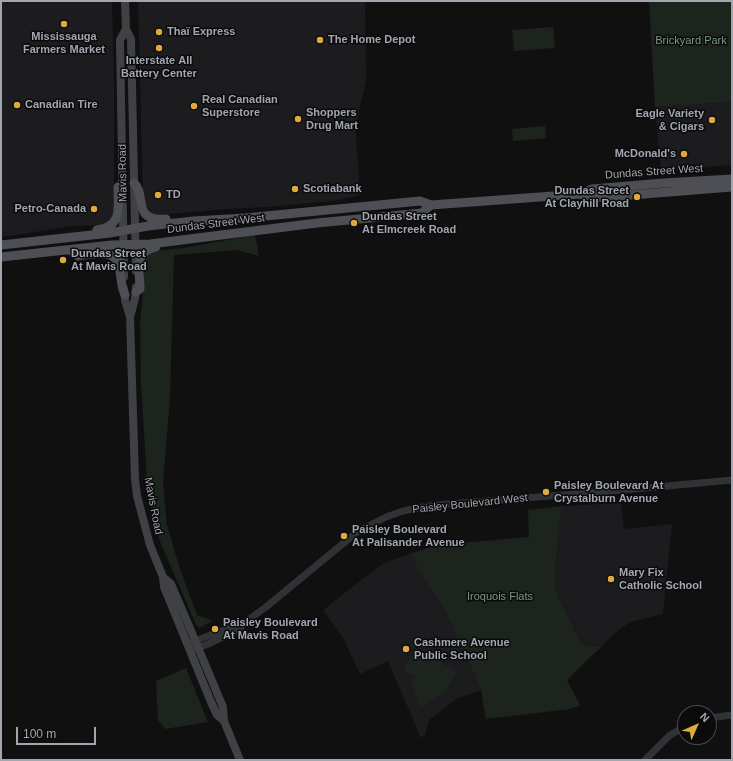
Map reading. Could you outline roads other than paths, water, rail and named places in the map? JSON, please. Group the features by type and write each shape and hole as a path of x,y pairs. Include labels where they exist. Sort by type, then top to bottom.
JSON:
{"main road":[{"name":"Mavis Road","path":"125,1 126,29 132,39 135,228 136,299 130,317"},
{"name":"Mavis Road","path":"126,29 120,40 123,117 122,185 124,295 130,317 135,479 137,496 147,535 163,577 164,587 223,707 224,721 240,760"},
{"name":"Dundas Street West","path":"580,194 592,188 664,182 732,179"},
{"path":"134,182 138,187 141,206 149,216 154,219 189,217 194,221"},
{"path":"85,236 90,231 105,229 111,226 116,220 118,210 118,187 122,185"},
{"name":"Dundas Street West","path":"1,245 85,236 194,221 245,218 420,201 431,205 580,194 593,198 732,187"},
{"name":"Dundas Street West","path":"1,257 422,213 431,205"},
{"path":"136,292 140,289 140,260 142,255 149,248 194,242 199,237"},
{"path":"70,250 78,256 105,253 113,256 119,265 120,285 124,295"}],"street":[{"name":"Paisley Boulevard West","path":"193,646 227,636 240,629 244,623 266,607 357,532 386,517 403,511 442,505 732,480"},
{"path":"717,717 732,715"},
{"path":"646,760 669,736 677,731"}],"place":[{"name":"Mississauga Farmers Market","path":"64,24"},
{"name":"Thaï Express","path":"159,32"},
{"name":"The Home Depot","path":"320,40"},
{"name":"Interstate All Battery Center","path":"159,48"},
{"name":"Canadian Tire","path":"17,105"},
{"name":"Real Canadian Superstore","path":"194,106"},
{"name":"Shoppers Drug Mart","path":"298,119"},
{"name":"Eagle Variety & Cigars","path":"712,120"},
{"name":"McDonald's","path":"684,154"},
{"name":"Scotiabank","path":"295,189"},
{"name":"TD","path":"158,195"},
{"name":"Dundas Street At Clayhill Road","path":"637,197"},
{"name":"Petro-Canada","path":"94,209"},
{"name":"Dundas Street At Elmcreek Road","path":"354,223"},
{"name":"Dundas Street At Mavis Road","path":"63,260"},
{"name":"Paisley Boulevard At Crystalburn Avenue","path":"546,492"},
{"name":"Paisley Boulevard At Palisander Avenue","path":"344,536"},
{"name":"Mary Fix Catholic School","path":"611,579"},
{"name":"Paisley Boulevard At Mavis Road","path":"215,629"},
{"name":"Cashmere Avenue Public School","path":"406,649"}],"park label":[{"name":"Brickyard Park","path":"691,41"},
{"name":"Iroquois Flats","path":"500,597"}]}
